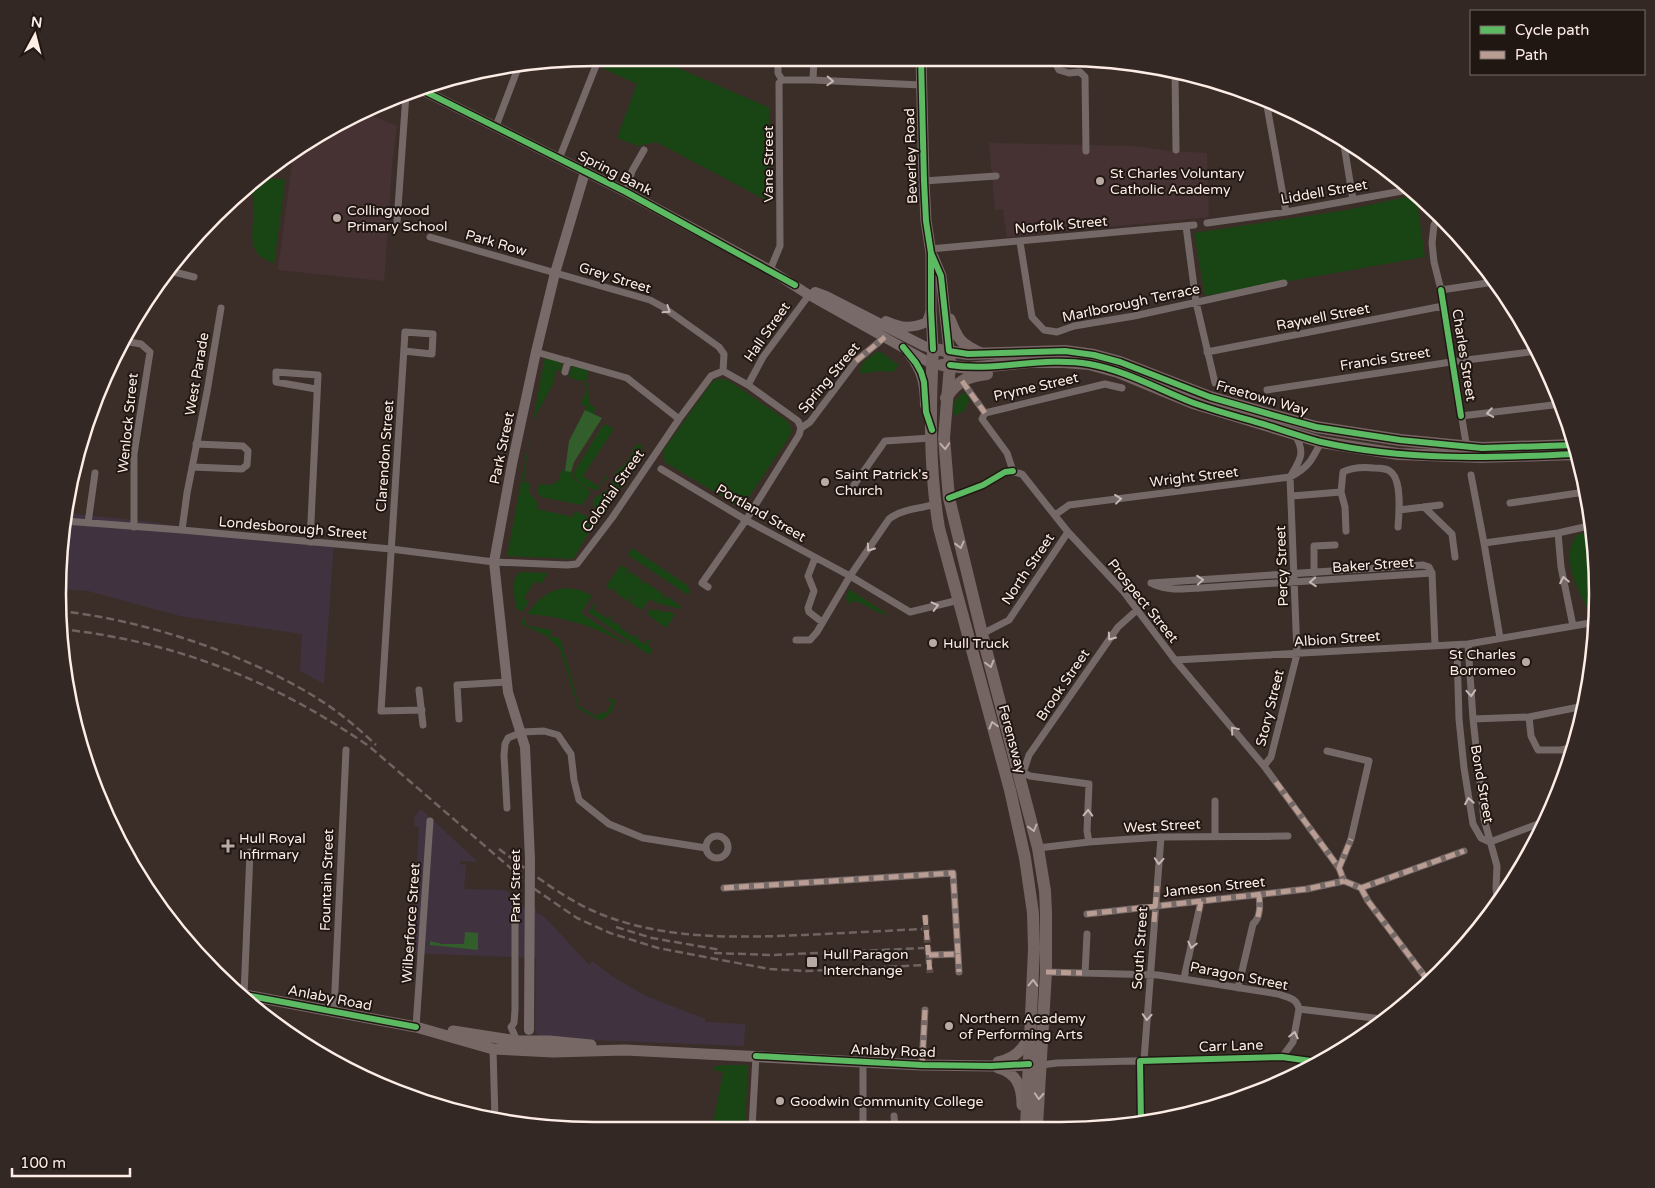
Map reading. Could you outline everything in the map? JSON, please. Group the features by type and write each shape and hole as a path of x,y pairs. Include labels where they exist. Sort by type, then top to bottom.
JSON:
{"highway":[{"name":"Spring Bank","path":"933,349 949,351"},
{"name":"Ferensway","path":"933,349 932,434 935,504 939,528 1010,790 1026,858 1034,930 1031,1032 1035,1064 1037,1122"},
{"name":"Ferensway","path":"949,351 950,365 944,438 949,498 982,634 1022,777 1038,848 1046,913 1046,972 1026,1122"},
{"name":"Freetown Way","path":"949,351 968,354 1065,351 1094,355 1120,362 1210,397 1316,427 1468,452 1482,448 1567,445"},
{"name":"Freetown Way","path":"950,365 969,368 1029,362 1089,364 1118,372 1193,403 1320,442 1398,454 1468,452 1570,454"},
{"name":"Spring Bank","path":"932,364 950,365"},
{"path":"946,398 952,388 972,376 1059,368 1089,370 1103,368"}],"main road":[{"name":"Beverley Road","path":"920,66 926,221 931,251 933,349"},
{"name":"Beverley Road","path":"931,251 941,276 949,351"},
{"path":"944,301 955,334 966,346 983,354"},
{"name":"Anlaby Road","path":"252,996 416,1027 493,1049 530,1040"},
{"name":"Anlaby Road","path":"416,1027 428,1026 517,1041 530,1040 553,1052 625,1050 922,1065 991,1066 1035,1064"},
{"path":"976,1066 1011,1058 1026,1045 1031,1032"},
{"path":"991,1066 1008,1072 1019,1083 1022,1092 1024,1122"}],"street":[{"path":"559,159 596,66"},
{"name":"Vane Street","path":"770,270 780,246 780,83 782,80 778,73 778,66"},
{"path":"813,80 814,66"},
{"path":"1058,66 1059,70 1080,72 1085,77 1086,150"},
{"path":"496,126 516,72"},
{"path":"1175,79 1176,150"},
{"path":"782,80 921,85"},
{"name":"Spring Bank","path":"428,93 626,192 770,270 932,364"},
{"path":"397,222 406,101"},
{"path":"1266,108 1286,212"},
{"path":"1345,149 1353,200"},
{"path":"626,192 632,171 644,150"},
{"name":"Park Street","path":"530,1040 530,859 525,747 522,732 508,692 494,562 512,464 536,352 555,273 585,172"},
{"path":"924,181 996,176"},
{"name":"Liddell Street","path":"1207,223 1286,212 1402,191"},
{"name":"Charles Street","path":"1435,222 1432,243 1434,262 1444,306 1468,452"},
{"name":"Norfolk Street","path":"931,251 1194,225"},
{"path":"1186,226 1196,302 1215,383"},
{"name":"Park Row","path":"430,238 555,273"},
{"name":"Marlborough Terrace","path":"1020,242 1032,317 1044,330 1057,332 1074,326 1284,283"},
{"path":"176,272 194,277"},
{"name":"Grey Street","path":"555,273 650,300 663,307 719,347 724,354 723,371"},
{"path":"1441,290 1487,283"},
{"path":"809,293 832,294 894,324 913,328 927,322 931,310"},
{"name":"Spring Bank","path":"809,293 826,296 933,349"},
{"name":"Hall Street","path":"748,385 763,357 809,293"},
{"name":"Raywell Street","path":"1207,352 1444,306"},
{"name":"West Parade","path":"182,530 221,308"},
{"name":"Clarendon Street","path":"404,351 432,354 434,334 405,332 381,711 422,710"},
{"name":"Spring Street","path":"708,587 702,584 746,520 799,435 801,428 810,422 856,361 885,337"},
{"name":"Wenlock Street","path":"131,342 141,344 150,352 134,454 134,527"},
{"path":"854,485 885,441 932,434 926,412 924,382 921,372 903,347"},
{"path":"536,352 627,378 679,419"},
{"name":"Francis Street","path":"1267,390 1529,352"},
{"path":"565,372 568,361"},
{"path":"723,371 748,385 798,420 801,428"},
{"name":"Colonial Street","path":"494,562 577,564 612,518 679,419 711,376 723,371"},
{"path":"310,542 318,376 276,372 276,382 316,389"},
{"path":"962,381 985,413"},
{"name":"Pryme Street","path":"985,413 1105,384 1122,388"},
{"path":"1461,416 1554,405"},
{"name":"Prospect Street","path":"985,413 982,420 1007,453 1013,471 1022,474 1068,532 1123,591 1175,660 1264,766 1339,868 1344,881"},
{"path":"1290,477 1300,461 1302,450 1294,433"},
{"path":"1290,477 1304,470 1320,442"},
{"path":"192,467 242,469 247,465 248,451 243,446 196,444"},
{"path":"1346,531 1345,507 1341,492 1343,472 1352,468 1384,468 1392,472 1396,479 1399,510 1398,527"},
{"name":"Portland Street","path":"661,469 746,520 850,576 910,612 959,600"},
{"path":"949,498 983,485 1005,472 1013,471"},
{"path":"88,523 95,473"},
{"path":"1471,475 1500,638"},
{"name":"Percy Street","path":"1290,477 1297,654"},
{"name":"Wright Street","path":"1055,515 1069,505 1290,477"},
{"path":"1292,496 1341,492"},
{"path":"1510,504 1579,493"},
{"path":"796,640 810,640 817,632 850,576 890,519 896,514 935,504"},
{"path":"1399,510 1440,505"},
{"path":"1424,507 1452,534 1455,557"},
{"name":"Londesborough Street","path":"72,522 391,549 494,562"},
{"path":"1484,543 1584,528"},
{"name":"North Street","path":"982,634 1009,620 1068,532"},
{"path":"1558,533 1561,567 1573,626"},
{"path":"1314,573 1314,546 1335,545"},
{"path":"815,558 808,576 814,591 808,608 809,612 822,622"},
{"name":"Baker Street","path":"1423,565 1429,567 1432,574 1174,589 1160,587 1151,583 1294,574 1423,565"},
{"path":"1432,574 1435,645"},
{"name":"Brook Street","path":"1022,777 1030,755 1106,643 1118,627 1137,610"},
{"name":"Albion Street","path":"1175,660 1468,644 1588,623"},
{"name":"Bond Street","path":"1468,644 1473,719 1484,819 1490,842"},
{"name":"Bond Street","path":"1455,645 1459,719 1469,800 1474,824 1481,838 1490,842"},
{"name":"Story Street","path":"1264,766 1271,757 1297,654"},
{"path":"459,719 457,685 507,682"},
{"path":"419,690 423,725"},
{"path":"1473,719 1529,717 1577,708"},
{"path":"1529,717 1531,736 1538,750 1566,749"},
{"path":"507,808 505,744 508,738 522,732 544,731 558,735 571,754 574,780 580,800 609,824 643,838 706,848"},
{"name":"Fountain Street","path":"334,1012 346,750"},
{"path":"1327,751 1369,761 1351,838 1339,868"},
{"path":"1022,777 1030,776 1089,784 1087,831 1089,842"},
{"path":"1215,836 1216,801"},
{"name":"Wilberforce Street","path":"416,1027 430,821"},
{"path":"1497,891 1497,866 1490,842 1535,825"},
{"name":"West Street","path":"1038,848 1161,837 1288,836"},
{"name":"South Street","path":"1141,1115 1142,1060 1151,975 1161,837"},
{"path":"1344,881 1362,888 1464,851"},
{"path":"242,988 250,852"},
{"path":"724,888 953,873 959,972"},
{"name":"Jameson Street","path":"1087,914 1308,889 1344,881"},
{"path":"1362,888 1368,900 1425,976"},
{"path":"1238,988 1251,932 1258,917 1259,895"},
{"path":"1184,978 1201,901"},
{"name":"Park Street","path":"515,903 516,1010 514,1023 511,1027 517,1041"},
{"path":"1084,973 1087,934"},
{"path":"929,955 958,954"},
{"name":"Paragon Street","path":"1046,972 1151,975 1184,978 1290,998 1296,1001 1299,1009 1375,1018"},
{"path":"1282,1058 1293,1042 1299,1009"},
{"path":"922,1065 925,1010"},
{"path":"493,1049 495,1113"},
{"path":"752,1122 756,1056"},
{"name":"Carr Lane","path":"1142,1060 1282,1058 1306,1061"},
{"name":"Anlaby Road","path":"1035,1064 1142,1060"},
{"path":"863,1063 863,1122"},
{"path":"894,1116 895,1122"}],"shaded area":[{"name":"Collingwood Primary School","path":"372,116 397,126 392,166 384,281 278,270 292,161 330,137"},
{"name":"St Charles Voluntary Catholic Academy","path":"989,143 1134,146 1169,151 1207,153 1209,217 1007,237 1003,209 995,210"},
{"path":"73,514 192,528 334,540 324,684 300,671 302,634 180,616 88,591 66,590 67,559"},
{"path":"421,809 478,862 460,861 460,864 466,865 464,889 503,890 509,892 509,899 518,899 524,908 536,908 537,914 541,914 589,965 593,961 610,975 646,996 705,1019 705,1022 745,1024 744,1046 540,1038 535,1031 536,958 411,953 419,827 414,826 415,816"}],"green space":[{"path":"605,66 674,66 770,108 768,201 656,142 638,146 617,138 637,84 604,69"},
{"path":"269,178 285,180 274,264 260,256 255,250 252,234 252,192"},
{"path":"1409,197 1417,205 1425,257 1205,296 1194,233 1346,210"},
{"path":"878,351 899,365 893,372 879,371 861,374 860,370 863,364"},
{"path":"545,357 562,363 561,371 556,370 553,384 533,420"},
{"path":"574,366 588,370 588,380 580,381 569,377 571,368"},
{"path":"719,379 728,380 786,420 791,427 790,436 746,501 740,505 735,504 666,463 663,458 663,451 713,381"},
{"path":"588,382 589,404 596,408 593,414 585,410 587,407 581,404 587,388 583,383"},
{"path":"964,392 970,400 965,410 955,416 954,402"},
{"path":"585,410 602,418 574,462 571,472 565,471 569,441"},
{"path":"605,424 614,429 583,476 599,487 608,473 607,478 597,490 582,484 576,478 574,472"},
{"path":"529,441 524,482 530,483 530,494 538,503 537,509 573,517 575,511 596,521 573,559 507,556"},
{"path":"639,444 643,446 640,449 644,451 644,454 606,511 601,512 593,507 593,499 609,489 616,472 630,459 634,447"},
{"path":"561,470 571,472 575,480 589,490 589,495 582,505 539,495 537,490 540,484 549,485 557,482"},
{"path":"1585,533 1588,559 1589,611 1576,584 1571,567 1570,548 1576,535"},
{"path":"632,548 687,585 690,591 688,595 628,555"},
{"path":"621,565 628,569 627,574 629,571 642,580 641,584 644,581 664,595 663,600 666,596 681,606 679,609 650,599 642,610 629,602 632,595 627,601 615,592 618,585 613,591 606,586"},
{"path":"521,572 548,573 541,584 535,581 524,598 529,602 522,612 516,608 514,588 515,579"},
{"path":"566,588 580,590 592,596 581,613 628,644 592,628 566,620 527,614 548,593"},
{"path":"849,589 887,615 857,602 853,601 848,604 846,597"},
{"path":"595,603 597,604 593,609 608,619 611,615 613,616 610,620 617,625 621,624 619,627 635,638 637,635 639,636 637,639 644,644 649,639 651,640 647,645 653,650 649,655 588,612"},
{"path":"651,608 654,611 656,609 664,613 666,611 675,614 666,628 647,614"},
{"path":"524,618 526,619 526,625 551,630 550,636 560,638 579,706 597,717 600,712 605,714 612,703 609,698 615,700 612,710 607,716 598,720 578,708 560,649 547,636 521,624"},
{"path":"465,932 478,933 478,950 430,945 430,941 442,944 464,944"},
{"path":"748,1065 745,1122 713,1122 723,1072 713,1070 717,1066"}],"tunnel":[{"path":"925,915 930,973"}],"railway":[{"path":"67,612 126,622 198,643 233,656 267,671 326,704 352,723 376,745"},
{"path":"67,630 144,643 184,654 222,668 298,702 370,747 536,890 577,918 610,933 658,948 769,969 806,971 925,965"},
{"path":"499,849 578,904 616,920 642,927 696,935 750,937 922,929"},
{"path":"616,927 652,938 721,950"},
{"path":"714,953 773,955 924,948"}],"marked path":[{"path":"856,361 885,337"},
{"path":"962,381 985,413"},
{"path":"1276,782 1339,868 1344,881"},
{"path":"1339,868 1351,839"},
{"path":"1361,888 1464,851"},
{"path":"724,888 953,873 958,954 929,955"},
{"path":"1344,881 1361,888"},
{"path":"1087,914 1307,889 1344,881"},
{"path":"1154,922 1157,886"},
{"path":"1361,888 1368,901 1425,976"},
{"path":"1258,917 1259,895"},
{"path":"1199,911 1201,901"},
{"path":"925,915 930,973"},
{"path":"958,954 959,972"},
{"path":"1046,972 1082,973"},
{"path":"922,1065 925,1010"}],"cycle path":[{"path":"921,66 926,221 931,253 933,349"},
{"path":"428,93 626,192 795,285"},
{"path":"931,253 941,276 949,351 968,354 1065,351 1094,355 1120,362 1210,397 1269,414 1316,427 1400,440 1482,448 1567,445"},
{"path":"1441,290 1461,416"},
{"path":"903,347 921,372 924,382 926,412 932,430"},
{"path":"950,365 985,367 1054,362 1089,364 1128,375 1209,408 1321,442 1353,448 1448,457 1570,454"},
{"path":"949,498 983,485 1005,472 1013,471"},
{"path":"253,996 416,1027"},
{"path":"756,1056 922,1065 991,1066 1029,1064"},
{"path":"1141,1115 1140,1061 1282,1057 1307,1060"}],"place":[{"name":"St Charles Voluntary Catholic Academy","path":"1100,181"},
{"name":"Collingwood Primary School","path":"337,218"},
{"name":"Saint Patrick's Church","path":"825,482"},
{"name":"Hull Truck","path":"933,643"},
{"name":"St Charles Borromeo","path":"1526,662"},
{"name":"Hull Royal Infirmary","path":"228,846"},
{"name":"Hull Paragon Interchange","path":"812,962"},
{"name":"Northern Academy of Performing Arts","path":"949,1026"},
{"name":"Goodwin Community College","path":"780,1101"}]}
